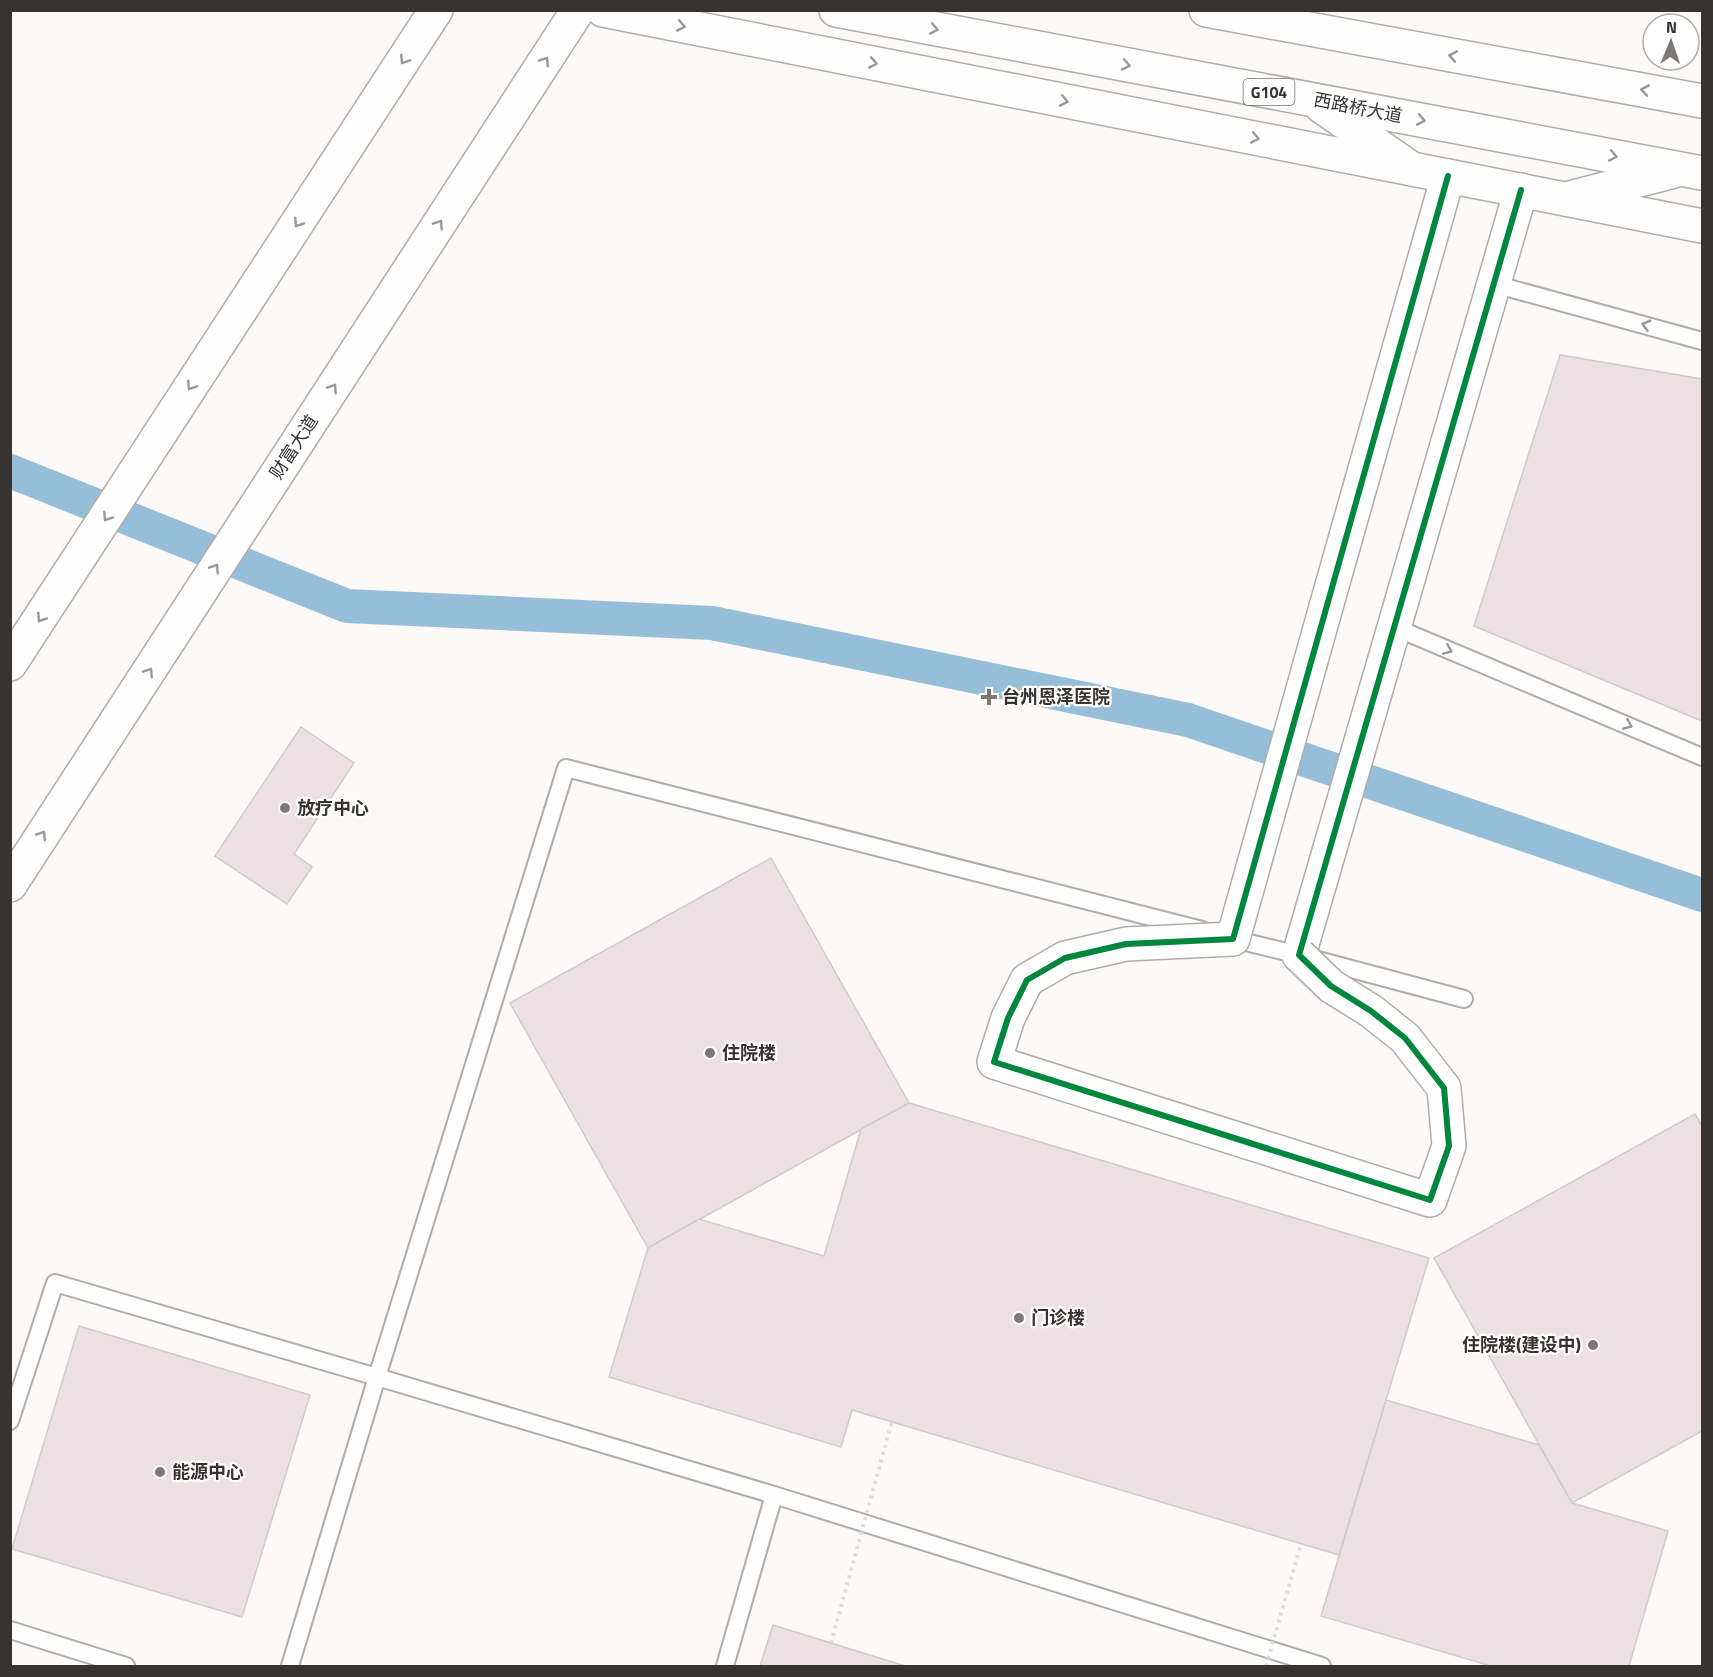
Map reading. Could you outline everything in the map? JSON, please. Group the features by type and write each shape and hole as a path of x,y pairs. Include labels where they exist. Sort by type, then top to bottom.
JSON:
{"main road":[{"path":"10,664 436,10"},
{"name":"财富大道","path":"10,885 578,10"},
{"path":"603,10 1702,226"},
{"name":"西路桥大道","path":"836,10 1692,171"},
{"path":"1206,10 1702,101"},
{"path":"1312,100 1412,169"},
{"path":"1566,199 1692,171"},
{"path":"1448,176 1233,939 1126,944 1065,958 1027,980 1008,1018 994,1062 1430,1200 1449,1146 1444,1088 1405,1038 1371,1011 1331,986 1299,955 1521,190"}],"lane":[{"path":"1494,284 1702,341"},
{"path":"1394,627 1702,757"},
{"path":"290,1666 566,768 1464,999"},
{"path":"10,1421 55,1283 774,1495 1322,1666"},
{"path":"725,1666 774,1495"},
{"path":"10,1630 126,1666"}],"path":[{"path":"831,1643 892,1422"},
{"path":"1266,1666 1301,1544"}],"building":[{"path":"1560,355 1702,379 1702,721 1474,626"},
{"name":"放疗中心","path":"301,727 354,763 294,854 312,867 287,904 215,856"},
{"name":"住院楼","path":"771,858 909,1103 648,1248 510,1003"},
{"name":"门诊楼","path":"909,1103 1429,1258 1339,1555 852,1410 841,1447 609,1377 648,1248 699,1219 824,1256 861,1129"},
{"name":"住院楼(建设中)","path":"1695,1114 1702,1126 1702,1431 1572,1503 1434,1258"},
{"name":"能源中心","path":"79,1326 310,1395 242,1617 12,1549"},
{"path":"1386,1400 1539,1445 1572,1503 1668,1531 1629,1666 1491,1666 1321,1616"},
{"path":"773,1625 831,1643 905,1666 760,1666"}],"waterway":[{"path":"10,471 347,606 712,623 1188,720 1702,895"}],"cycle path":[{"path":"1448,176 1233,939 1126,944 1065,958 1027,980 1008,1018 994,1062 1430,1200 1449,1146 1444,1088 1405,1038 1371,1011 1331,986 1299,955 1521,190"}],"place":[{"name":"台州恩泽医院","path":"989,697"},
{"name":"放疗中心","path":"285,808"},
{"name":"住院楼","path":"710,1053"},
{"name":"门诊楼","path":"1019,1318"},
{"name":"住院楼(建设中)","path":"1593,1345"},
{"name":"能源中心","path":"160,1472"}]}
